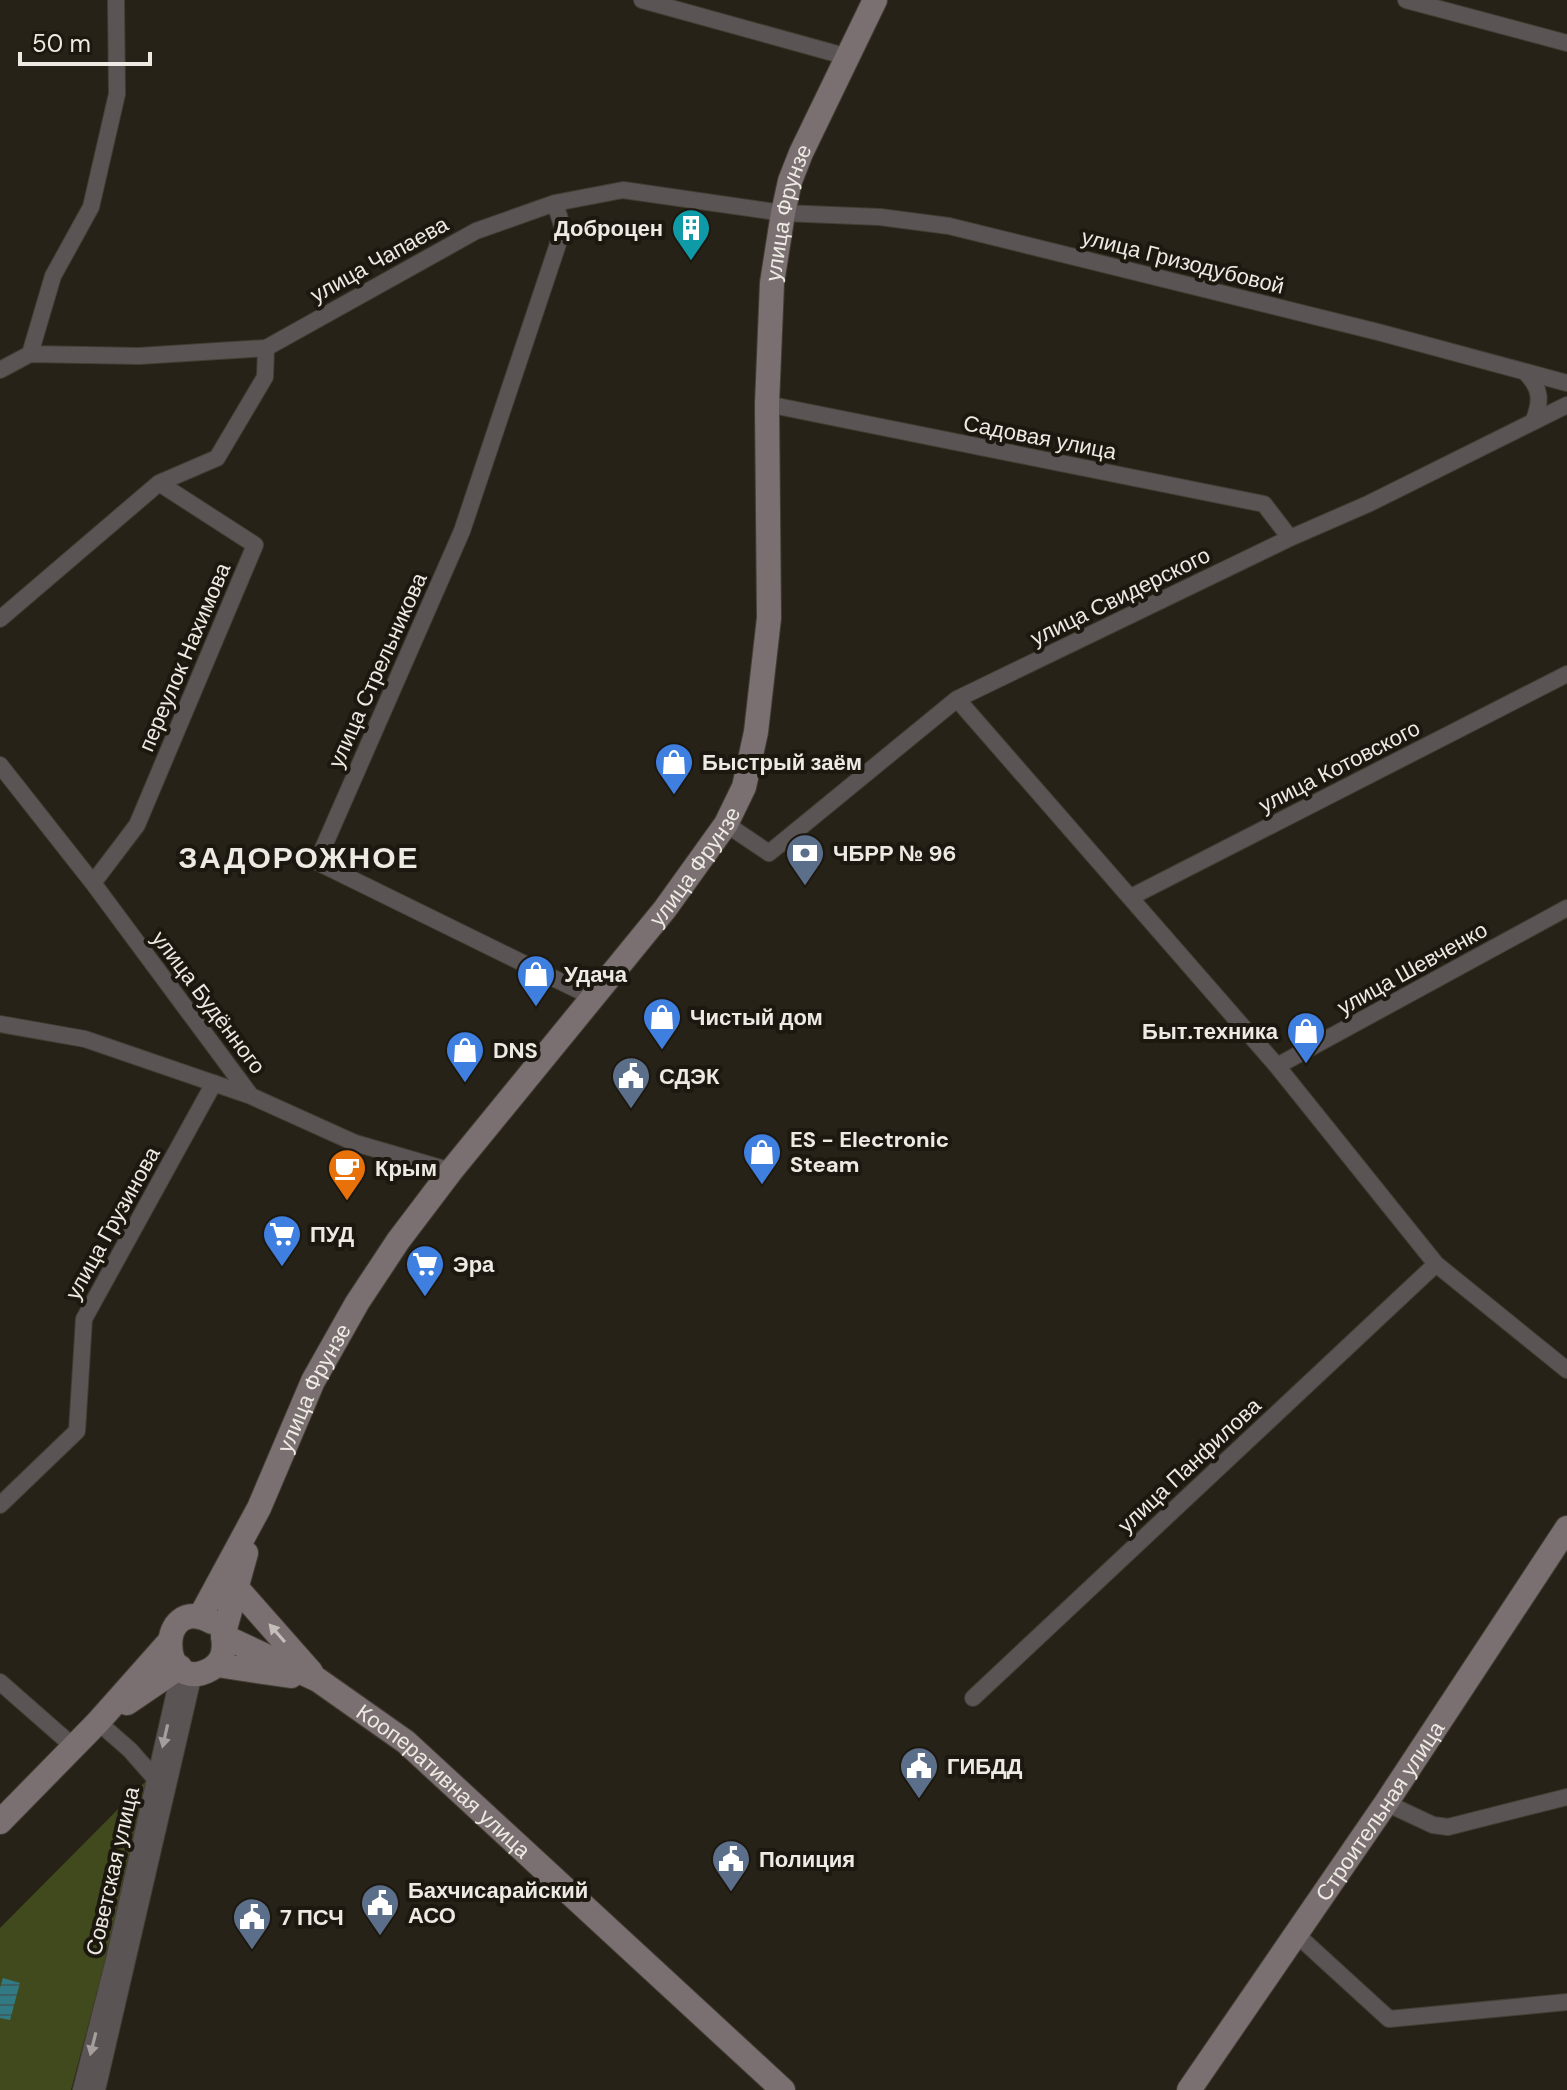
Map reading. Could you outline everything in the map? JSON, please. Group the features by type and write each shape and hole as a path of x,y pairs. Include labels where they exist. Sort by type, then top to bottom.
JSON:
{"main road":[{"name":"улица Фрунзе","path":"200,1617 259,1508 313,1381 357,1303 398,1241 451,1171 665,909 726,824 744,787 756,732 769,618 767,404 772,283 783,213 790,181 801,153 875,0"},
{"path":"0,1822 98,1722 187,1661 225,1650 223,1636 259,1508"},
{"name":"Строительная улица","path":"1189,2090 1386,1803 1567,1528"},
{"path":"236,1587 318,1680"},
{"path":"187,1661 176,1626 192,1617 200,1617"},
{"name":"Кооперативная улица","path":"200,1617 215,1623 223,1636 318,1680 406,1742 783,2090"},
{"path":"187,1661 318,1680"}],"street":[{"path":"30,354 53,276 91,207 117,94 116,0"},
{"path":"642,0 848,57"},
{"path":"1406,0 1567,43"},
{"name":"улица Чапаева","path":"0,370 30,354 139,356 266,348 476,231 555,203 623,190 783,213"},
{"name":"улица Стрельникова","path":"555,203 563,229 462,531 317,862 592,997"},
{"name":"улица Гризодубовой","path":"783,213 880,217 949,226 1378,332 1567,383"},
{"path":"0,619 159,483 217,458 265,377 266,348"},
{"path":"1525,372 1537,384 1539,394 1539,409 1533,422"},
{"name":"Садовая улица","path":"767,404 1264,504 1290,538"},
{"name":"улица Свидерского","path":"726,824 769,853 957,699 1290,538 1368,504 1567,405"},
{"name":"переулок Нахимова","path":"93,883 137,825 255,545 159,483"},
{"name":"улица Котовского","path":"1131,897 1567,674"},
{"path":"957,699 1277,1066 1436,1264 1567,1370"},
{"name":"улица Будённого","path":"0,765 93,883 251,1096 355,1143 451,1171"},
{"name":"улица Шевченко","path":"1277,1066 1567,908"},
{"path":"0,1024 85,1039 251,1096"},
{"name":"улица Грузинова","path":"0,1505 77,1431 84,1319 214,1083"},
{"name":"улица Панфилова","path":"973,1698 1436,1264"},
{"path":"97,2090 187,1661"},
{"name":"Советская улица","path":"81,2090 161,1785 177,1683 187,1661"},
{"path":"0,1682 74,1747"},
{"path":"98,1722 130,1750 161,1785"},
{"path":"1386,1803 1433,1825 1448,1827 1567,1797"},
{"path":"1296,1934 1389,2019 1567,2002"}],"green space":[{"path":"156,1771 71,2090 0,2090 0,1928"}],"water":[{"path":"3,1978 20,1983 10,2020 0,2018"}],"place":[{"name":"Доброцен","path":"691,262"},
{"name":"Быстрый заём","path":"674,796"},
{"name":"ЧБРР № 96","path":"805,887"},
{"name":"Удача","path":"536,1008"},
{"name":"Чистый дом","path":"662,1051"},
{"name":"Быт.техника","path":"1306,1065"},
{"name":"DNS","path":"465,1084"},
{"name":"СДЭК","path":"631,1110"},
{"name":"ES - Electronic Steam","path":"762,1186"},
{"name":"Крым","path":"347,1202"},
{"name":"ПУД","path":"282,1268"},
{"name":"Эра","path":"425,1298"},
{"name":"ГИБДД","path":"919,1800"},
{"name":"Полиция","path":"731,1893"},
{"name":"Бахчисарайский АСО","path":"380,1937"},
{"name":"7 ПСЧ","path":"252,1951"}],"district":[{"name":"ЗАДОРОЖНОЕ","path":"299,858"}]}
